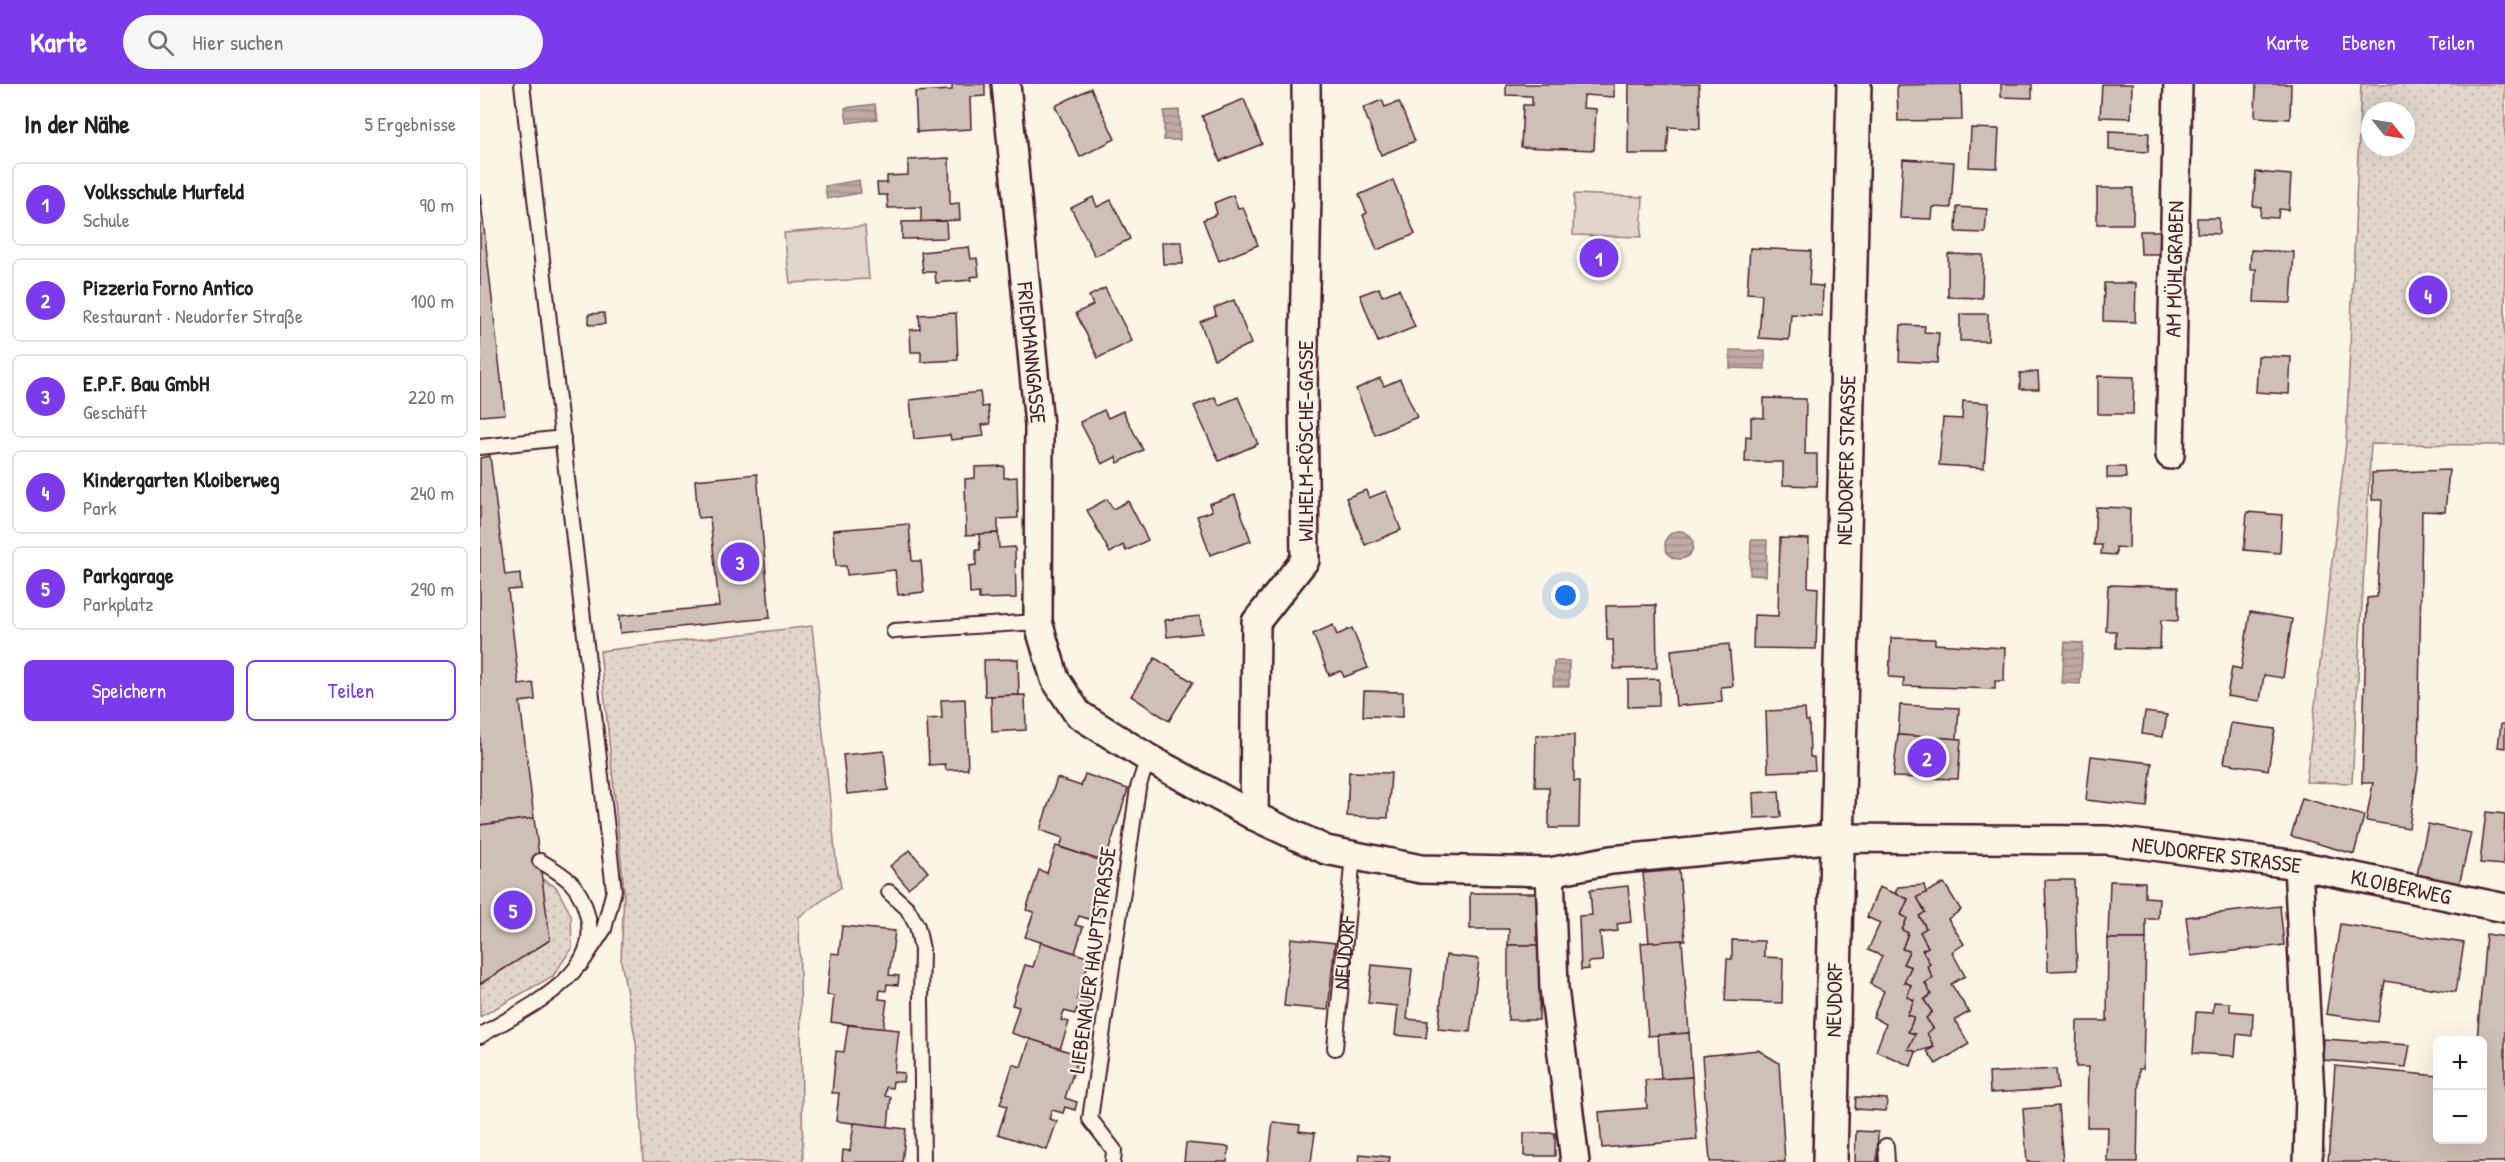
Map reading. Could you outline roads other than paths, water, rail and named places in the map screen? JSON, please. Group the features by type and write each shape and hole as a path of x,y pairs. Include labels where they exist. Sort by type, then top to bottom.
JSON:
{"street":[{"name":"FRIEDMANNGASSE","path":"1006,84 1039,426 1038,622 1054,679 1078,714 1148,758 1254,816"},
{"name":"WILHELM-RÖSCHE-GASSE","path":"1254,816 1256,622 1305,560 1306,84"},
{"name":"NEUDORFER STRASSE","path":"1837,838 1854,84"},
{"name":"AM MÜHLGRABEN","path":"2170,455 2178,84"},
{"path":"1254,816 1326,850 1421,869 1550,872 1554,988 1575,1162"},
{"name":"NEUDORFER STRASSE","path":"1550,872 1611,860 1837,838 2108,840 2298,865 2310,1095 2308,1162"},
{"name":"NEUDORF","path":"1830,1162 1837,838"},
{"name":"KLOIBERWEG","path":"2298,865 2505,908"}],"lane":[{"path":"480,1036 557,989 581,964 604,929 614,890 522,84"},
{"path":"480,447 563,438"},
{"path":"894,632 1038,622"},
{"name":"LIEBENAUER HAUPTSTRASSE","path":"1113,1162 1114,1150 1090,1119 1138,788 1148,758"},
{"name":"NEUDORF","path":"1335,1048 1353,855"},
{"path":"540,861 567,876 584,898 592,933 581,964"},
{"path":"889,892 907,908 917,926 922,949 923,1162"},
{"path":"1887,1146 1887,1162"}],"place":[{"name":"Volksschule Murfeld","path":"1599,258"},
{"name":"Kindergarten Kloiberweg","path":"2428,295"},
{"name":"E.P.F. Bau GmbH","path":"740,562"},
{"name":"Pizzeria Forno Antico","path":"1927,758"},
{"name":"Parkgarage","path":"513,910"}]}
